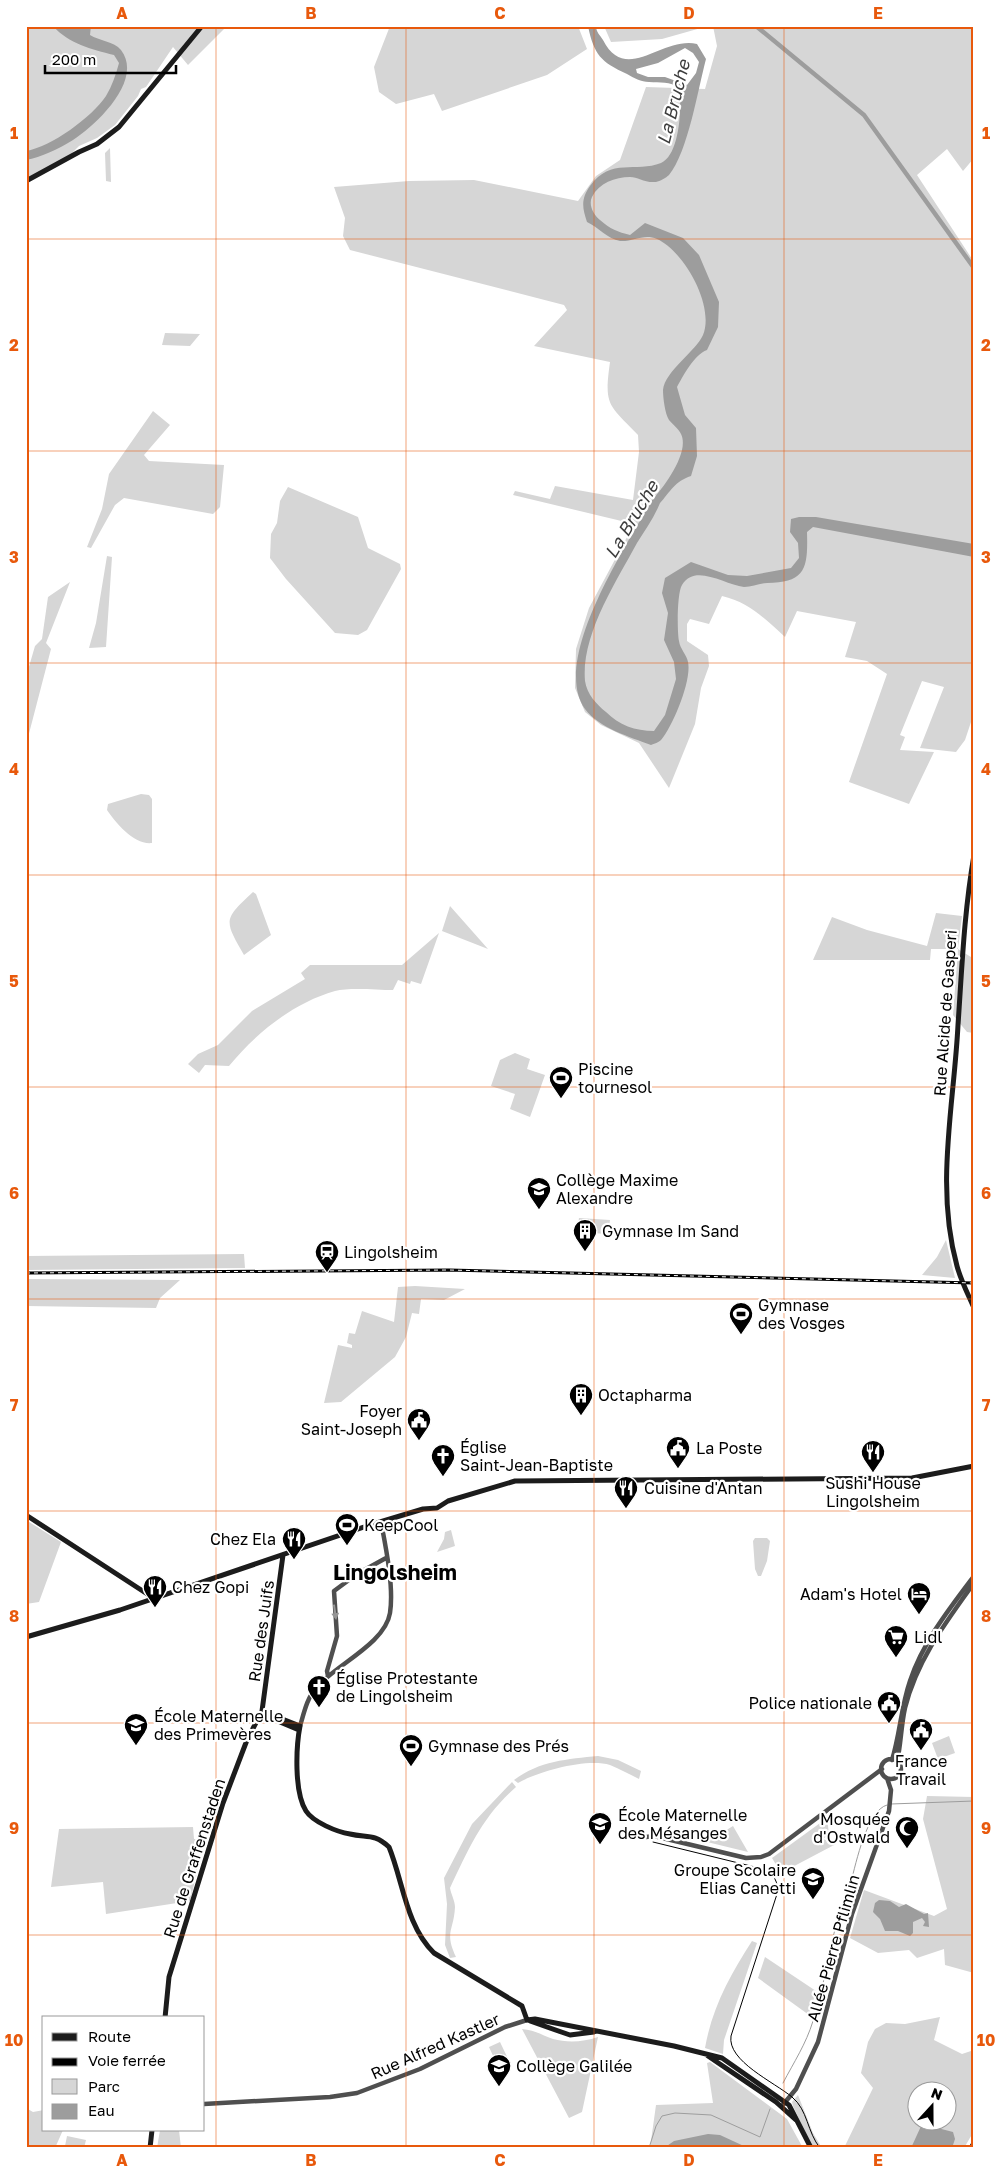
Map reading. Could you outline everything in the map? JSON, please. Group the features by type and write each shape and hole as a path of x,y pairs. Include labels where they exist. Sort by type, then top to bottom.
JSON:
{"main road":[{"path":"26,182 79,152 88,150 119,127 202,26"},
{"name":"Rue Alcide de Gasperi","path":"974,855 961,954 958,1025 946,1174 949,1224 957,1268 974,1308"},
{"path":"26,1637 157,1598 381,1522 423,1509 437,1508 448,1501 522,1481 912,1478 974,1466"},
{"path":"27,1515 157,1598"},
{"name":"Rue des Juifs","path":"262,1713 283,1555"},
{"path":"262,1713 299,1728 299,1784 307,1812 342,1832 373,1836 389,1846 414,1922 427,1946 434,1953 522,2006 527,2020 570,2034 594,2030 725,2059 784,2104 799,2124 811,2148"},
{"name":"Rue de Graffenstaden","path":"165,2016 170,1977 221,1809 247,1740 262,1713"},
{"path":"150,2148 152,2132"}],"street":[{"path":"299,1728 311,1695 328,1676 366,1646 384,1628 390,1614 390,1593 381,1522"},
{"path":"328,1676 327,1671 337,1636 334,1591 357,1574 386,1558"},
{"path":"892,1760 904,1706 917,1662 936,1628 974,1576"},
{"path":"873,1776 896,1778 901,1770 898,1762 904,1706 921,1664 933,1642 974,1583"},
{"path":"646,1837 654,1836 746,1858 761,1858 873,1776 882,1769 884,1763 892,1760 898,1762"},
{"path":"882,1769 886,1777"},
{"name":"Allée Pierre Pflimlin","path":"886,1777 891,1790"},
{"name":"Allée Pierre Pflimlin","path":"784,2104 807,2068 818,2042 852,1914 890,1803 891,1790 896,1778"},
{"name":"Rue Alfred Kastler","path":"205,2104 330,2097 356,2093 420,2068 505,2027 527,2020"}],"green space":[{"path":"26,26 227,26 188,65 173,47 146,87 141,89 138,96 115,125 97,138 79,146 62,163 26,182"},
{"path":"390,26 578,26 587,49 547,75 442,111 434,94 396,104 379,92 374,67"},
{"path":"604,26 708,26 662,39 611,42"},
{"path":"713,26 974,26 974,158 963,171 947,149 917,175 974,262 974,713 965,740 956,752 920,748 944,687 922,681 900,735 905,737 900,750 934,752 909,804 849,782 887,674 867,661 845,657 856,622 797,611 785,637 749,607 722,596 709,624 690,619 687,624 687,641 708,655 709,666 701,688 695,724 669,788 639,743 601,725 585,712 575,688 576,649 589,608 634,524 513,495 515,491 550,499 555,486 633,500 639,452 638,435 620,417 610,403 608,376 610,362 534,346 567,310 564,305 350,250 343,236 345,218 334,187 409,181 474,180 578,201 596,176 620,160 646,87 705,89 717,46"},
{"path":"110,148 111,182 106,181 105,153"},
{"path":"165,333 200,334 190,346 162,345"},
{"path":"153,411 170,425 144,455 149,461 224,465 220,507 213,514 124,498 115,505 91,548 87,547 102,509 109,474"},
{"path":"288,487 358,517 368,548 400,564 401,569 367,630 358,635 335,633 286,579 270,558 271,534 277,523 280,501"},
{"path":"107,556 112,557 106,647 89,648 96,623"},
{"path":"70,582 46,643 51,649 26,745 26,677 35,646 42,639 48,597"},
{"path":"141,794 149,795 152,799 152,843 145,843 132,837 120,827 107,810 108,804"},
{"path":"253,892 256,894 271,935 244,955 230,927 230,921 236,909"},
{"path":"450,906 488,949 442,931"},
{"path":"936,913 962,916 958,949 931,949 930,960 813,960 832,917 867,930 927,946"},
{"path":"439,933 421,984 411,981 410,984 398,980 393,990 348,989 319,996 290,1011 263,1031 229,1066 205,1065 199,1073 188,1064 198,1054 218,1045 252,1011 305,979 301,973 310,965 402,965"},
{"path":"958,949 971,957 974,955 974,1033 967,1032 953,1015"},
{"path":"515,1053 530,1059 527,1069 545,1075 530,1117 510,1109 515,1094 491,1086 500,1060"},
{"path":"579,1218 610,1220 608,1234 577,1232"},
{"path":"946,1240 955,1278 922,1275 937,1257"},
{"path":"244,1254 245,1268 26,1270 26,1256"},
{"path":"26,1279 180,1280 160,1298 156,1308 26,1306"},
{"path":"415,1286 465,1289 444,1300 421,1299 419,1314 412,1313 406,1337 395,1357 341,1402 324,1403 338,1345 352,1348 352,1345 347,1343 349,1333 355,1334 362,1311 394,1322 398,1287"},
{"path":"26,1520 61,1542 39,1602 26,1604"},
{"path":"451,1530 455,1546 437,1552 444,1539 445,1532"},
{"path":"755,1538 767,1538 770,1541 767,1561 761,1576 758,1576 755,1569 753,1541"},
{"path":"949,1736 955,1753 938,1759 932,1743"},
{"path":"598,1756 618,1760 641,1771 639,1779 610,1765 589,1763 550,1770 518,1783 514,1780 533,1769 554,1762"},
{"path":"512,1782 516,1787 494,1810 477,1834 450,1888 455,1907 450,1936 452,1949 456,1957 450,1958 445,1945 447,1904 444,1878 472,1824"},
{"path":"927,1796 974,1797 974,1973 945,1965 944,1949 917,1958 909,1950 878,1953 850,1938 864,1890 934,1916 947,1909 923,1819"},
{"path":"827,1818 829,1834 823,1839 836,1844 781,1873 772,1858"},
{"path":"733,1826 748,1852 707,1842"},
{"path":"193,1827 194,1839 197,1839 197,1873 190,1901 106,1914 103,1882 51,1887 59,1829"},
{"path":"752,1941 757,1943 724,2040 723,2054 705,2048 712,2019 723,1992 736,1966"},
{"path":"765,1957 816,1991 809,2015 758,1978"},
{"path":"940,2017 934,2040 962,2054 974,2050 974,2131 964,2148 844,2148 873,2088 861,2073 868,2042 875,2029 886,2023 905,2024"},
{"path":"522,2029 564,2041 581,2041 598,2037 582,2112 569,2118"},
{"path":"500,2042 511,2065 500,2071 489,2047"},
{"path":"710,2062 787,2119 803,2148 650,2148 656,2105 713,2103 707,2063"},
{"path":"798,2095 813,2133 822,2148 813,2148 793,2106 792,2102"},
{"path":"26,2108 33,2112 42,2110 42,2132 62,2132 55,2148 26,2148"},
{"path":"160,2132 179,2132 181,2148 157,2148"},
{"path":"67,2136 86,2140 84,2148 65,2146"}],"water":[{"path":"53,26 91,26 90,35 121,50 126,62 126,75 122,88 114,101 83,133 56,149 26,160 26,151 47,144 59,137 81,122 100,104 110,88 119,63 114,55 73,42"},
{"path":"588,26 596,26 598,33 612,53 622,58 634,59 684,43 697,44 706,59 687,136 676,165 669,175 656,182 648,182 630,177 613,180 595,192 591,203 592,210 598,218 607,226 618,231 630,235 645,223 683,238 699,255 719,302 718,327 707,350 693,361 677,387 685,415 696,428 697,456 691,476 677,484 660,503 610,592 594,627 588,646 585,663 585,681 588,690 599,706 622,724 640,730 654,731 665,715 676,679 674,662 664,640 668,613 662,593 665,578 691,562 728,575 747,576 791,568 799,558 798,543 790,532 791,519 799,517 816,517 974,544 974,557 813,527 807,532 807,555 802,571 790,580 744,587 702,575 688,579 680,589 678,604 678,636 688,662 687,680 671,724 661,740 651,745 606,727 591,716 585,709 577,688 577,662 584,633 611,573 652,500 669,478 679,459 683,441 680,432 669,420 664,406 663,390 669,376 703,335 706,323 705,309 695,281 687,267 667,245 652,237 625,241 616,240 587,222 583,207 584,199 590,186 598,177 606,172 624,167 652,166 661,163 672,150 680,118 679,88 668,83 640,81 611,66 596,51","holes":["685,48 693,53 699,62 696,73 687,85 665,77 648,77 637,73 636,69 658,63"]},
{"path":"879,1900 890,1901 899,1907 906,1904 924,1914 928,1913 929,1927 923,1926 925,1922 922,1918 913,1922 913,1933 910,1936 898,1931 885,1931 880,1919 873,1912 875,1903"},
{"path":"918,2132 953,2132 955,2139 952,2148 911,2148"},
{"path":"708,2134 720,2135 746,2147 759,2148 664,2148 674,2141"}],"waterway":[{"path":"756,26 864,115 974,268"},
{"path":"891,1804 974,1801"},
{"path":"783,2083 813,2021 836,1925 850,1887 863,1838 874,1816 887,1805"},
{"path":"649,2148 656,2126 662,2116 675,2113 711,2115 760,2137 770,2109"}],"tram line":[{"path":"653,1842 763,1869 775,1879 777,1894 731,2036 732,2045 736,2054 753,2070 797,2102 820,2148"}],"railway":[{"path":"26,1273 449,1270 974,1283"},
{"path":"970,2148 974,2141"}],"place":[{"name":"Piscine tournesol","path":"561,1099"},
{"name":"Collège Maxime Alexandre","path":"539,1210"},
{"name":"Gymnase Im Sand","path":"585,1252"},
{"name":"Lingolsheim","path":"327,1273"},
{"name":"Gymnase des Vosges","path":"741,1335"},
{"name":"Octapharma","path":"581,1416"},
{"name":"Foyer Saint-Joseph","path":"419,1441"},
{"name":"La Poste","path":"678,1469"},
{"name":"Sushi House Lingolsheim","path":"873,1473"},
{"name":"Église Saint-Jean-Baptiste","path":"443,1477"},
{"name":"Cuisine d'Antan","path":"626,1509"},
{"name":"KeepCool","path":"347,1546"},
{"name":"Chez Ela","path":"294,1560"},
{"name":"Chez Gopi","path":"155,1608"},
{"name":"Adam's Hotel","path":"919,1615"},
{"name":"Lidl","path":"896,1658"},
{"name":"Église Protestante de Lingolsheim","path":"319,1708"},
{"name":"Police nationale","path":"889,1724"},
{"name":"École Maternelle des Primevères","path":"136,1746"},
{"name":"France Travail","path":"921,1751"},
{"name":"Gymnase des Prés","path":"411,1767"},
{"name":"École Maternelle des Mésanges","path":"600,1845"},
{"name":"Mosquée d'Ostwald","path":"907,1849"},
{"name":"Groupe Scolaire Elias Canetti","path":"813,1900"},
{"name":"Collège Galilée","path":"499,2087"}],"district":[{"name":"Lingolsheim","path":"395,1572"}],"water label":[{"name":"La Bruche","path":"673,102"},
{"name":"La Bruche","path":"631,519"}]}
